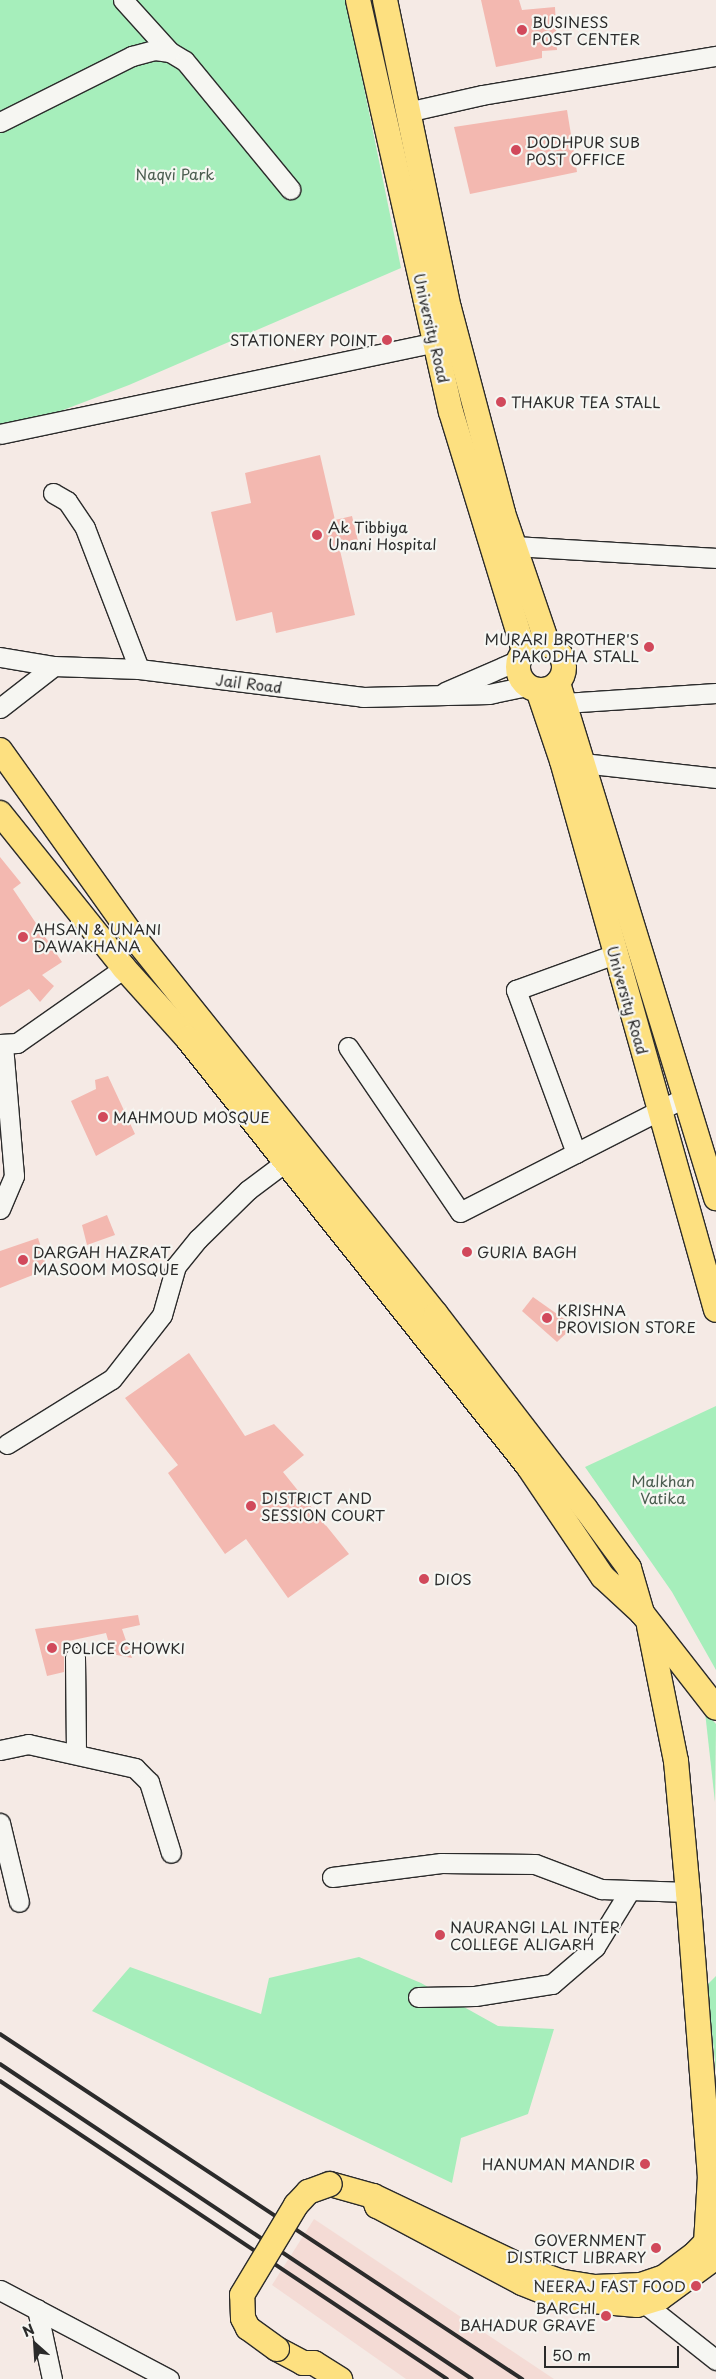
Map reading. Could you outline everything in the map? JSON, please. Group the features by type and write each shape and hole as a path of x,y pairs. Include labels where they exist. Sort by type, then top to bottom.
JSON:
{"main road":[{"name":"University Road","path":"358,0 451,412 522,655"},
{"name":"University Road","path":"384,0 450,308 515,546 548,645"},
{"path":"535,644 548,645 563,660 564,669 547,691 518,670 522,655 535,644"},
{"name":"University Road","path":"547,691 583,763 716,1198"},
{"name":"University Road","path":"547,691 562,761 614,954 716,1310"},
{"path":"0,750 130,932 303,1148 585,1508 628,1568 646,1619 676,1761 710,2176 713,2244 660,2298 644,2303 584,2302 531,2287 377,2206 372,2196"},
{"path":"0,813 124,968 187,1038 284,1163 528,1466 603,1576 646,1619 716,1708"},
{"path":"340,2379 314,2363 308,2371 248,2328 243,2318 242,2295 296,2205 308,2192 330,2184 372,2196 531,2271 562,2282 595,2287 641,2285 664,2277 713,2244"}],"street":[{"path":"123,0 170,52 185,61 290,189"},
{"path":"0,122 132,56 155,50 170,52"},
{"path":"407,112 482,95 716,56"},
{"path":"0,434 436,342"},
{"path":"53,493 72,507 85,528 138,669"},
{"path":"515,546 716,558"},
{"name":"Jail Road","path":"444,693 522,655"},
{"name":"Jail Road","path":"0,657 54,666 138,669 364,697 547,691 716,693"},
{"path":"0,708 54,666"},
{"path":"583,763 716,778"},
{"path":"576,1153 516,990 614,954"},
{"path":"0,1209 14,1176 2,1044 17,1043 124,968"},
{"path":"348,1047 460,1212 684,1098"},
{"path":"7,1444 112,1379 162,1315 176,1266 248,1190 303,1148"},
{"path":"75,1657 76,1754"},
{"path":"0,1750 28,1744 135,1768 149,1782 171,1853"},
{"path":"0,1823 19,1902"},
{"path":"332,1877 441,1863 535,1864 601,1889 629,1892 688,1892"},
{"path":"418,1998 475,1996 552,1984 595,1947 629,1892"},
{"path":"0,2290 169,2379"},
{"path":"644,2303 716,2360"},
{"path":"37,2309 52,2379"}],"shaded area":[{"path":"314,2219 554,2379 406,2379 272,2285"}],"green space":[{"name":"Naqvi Park","path":"0,0 346,0 401,268 129,385 0,434"},
{"name":"Malkhan Vatika","path":"716,1406 716,1670 672,1592 585,1467"},
{"path":"705,1712 716,1724 715,1802"},
{"path":"359,1957 421,1983 498,2026 554,2029 528,2114 461,2138 452,2183 92,2011 130,1967 261,2014 269,1978"},
{"path":"716,1976 716,2071 707,1985"}],"building":[{"name":"BUSINESS POST CENTER","path":"481,0 519,0 522,10 555,7 557,50 542,51 542,58 496,67"},
{"name":"DODHPUR SUB POST OFFICE","path":"567,110 577,172 470,194 454,127"},
{"path":"320,455 335,520 352,516 358,541 339,546 355,615 276,633 272,612 236,621 211,512 251,503 245,473"},
{"name":"AHSAN & UNANI DAWAKHANA","path":"0,857 21,883 13,889 62,962 42,975 54,986 40,1002 29,989 0,1007"},
{"name":"MAHMOUD MOSQUE","path":"108,1076 135,1134 96,1156 71,1101 96,1089 95,1080"},
{"path":"107,1215 115,1235 87,1245 82,1225"},
{"name":"DARGAH HAZRAT MASOOM MOSQUE","path":"38,1238 48,1269 0,1288 0,1251"},
{"name":"KRISHNA PROVISION STORE","path":"533,1297 574,1326 557,1342 522,1311"},
{"name":"DISTRICT AND SESSION COURT","path":"189,1353 245,1436 274,1424 304,1455 283,1472 349,1554 288,1598 246,1539 225,1554 168,1473 178,1465 125,1398"},
{"name":"POLICE CHOWKI","path":"138,1615 140,1625 122,1629 132,1658 112,1654 106,1633 64,1642 64,1672 47,1676 35,1629"}],"railway":[{"path":"0,2034 522,2379"},
{"path":"0,2064 472,2379"},
{"path":"0,2081 447,2379"}],"place":[{"name":"BUSINESS POST CENTER","path":"522,30"},
{"name":"DODHPUR SUB POST OFFICE","path":"516,150"},
{"name":"STATIONERY POINT","path":"387,340"},
{"name":"THAKUR TEA STALL","path":"501,402"},
{"name":"Ak Tibbiya Unani Hospital","path":"317,535"},
{"name":"MURARI BROTHER'S PAKODHA STALL","path":"649,647"},
{"name":"AHSAN & UNANI DAWAKHANA","path":"23,937"},
{"name":"MAHMOUD MOSQUE","path":"103,1117"},
{"name":"GURIA BAGH","path":"467,1252"},
{"name":"DARGAH HAZRAT MASOOM MOSQUE","path":"23,1260"},
{"name":"KRISHNA PROVISION STORE","path":"547,1318"},
{"name":"DISTRICT AND SESSION COURT","path":"251,1506"},
{"name":"DIOS","path":"424,1579"},
{"name":"POLICE CHOWKI","path":"52,1648"},
{"name":"NAURANGI LAL INTER COLLEGE ALIGARH","path":"440,1935"},
{"name":"HANUMAN MANDIR","path":"645,2164"},
{"name":"GOVERNMENT DISTRICT LIBRARY","path":"656,2248"},
{"name":"NEERAJ FAST FOOD","path":"696,2286"},
{"name":"BARCHI BAHADUR GRAVE","path":"606,2316"}]}
